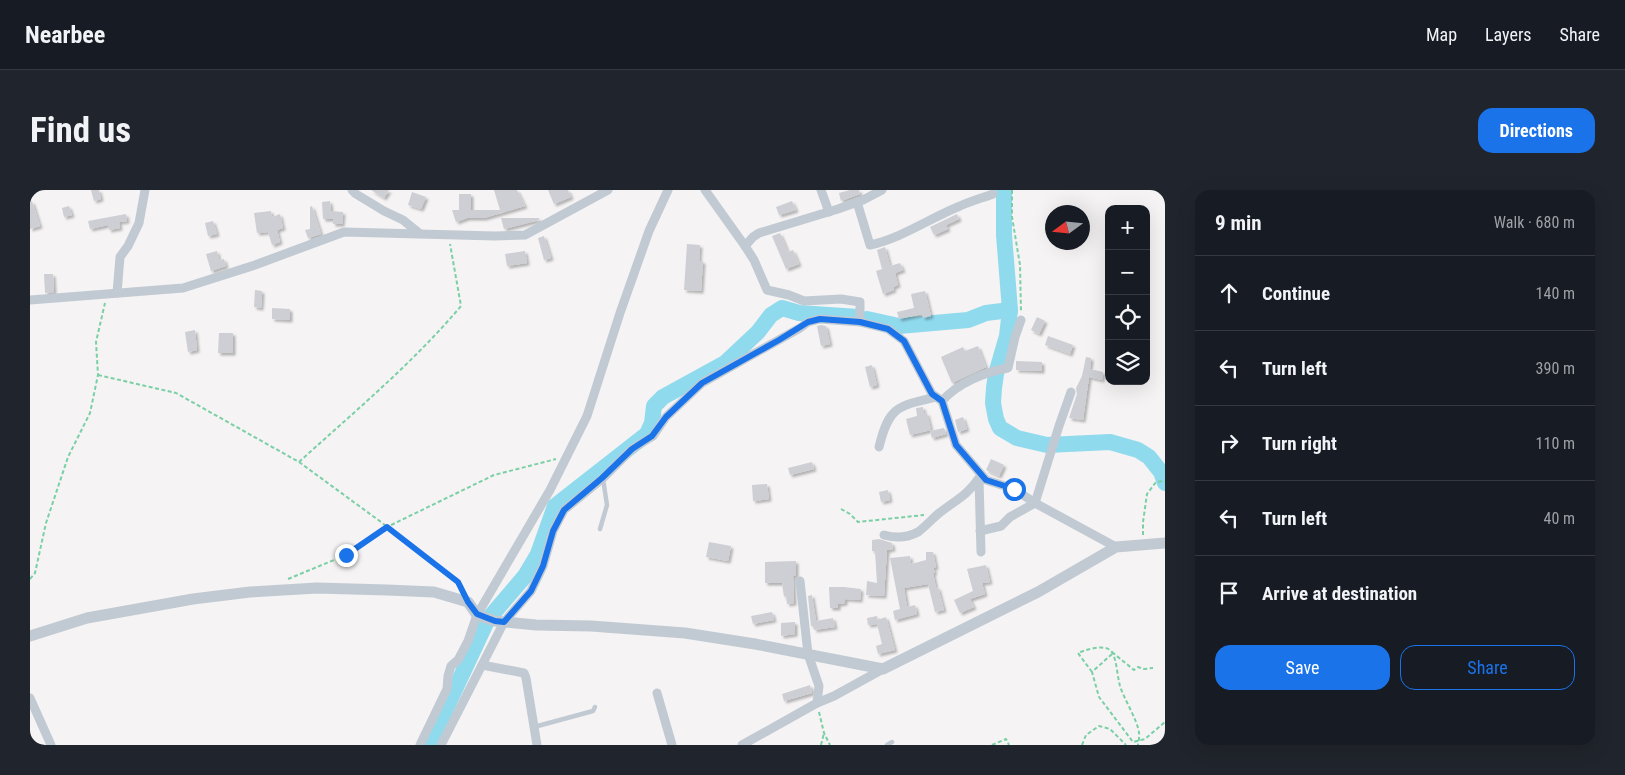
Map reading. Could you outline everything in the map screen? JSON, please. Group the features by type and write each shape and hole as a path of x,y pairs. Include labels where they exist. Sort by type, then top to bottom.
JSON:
{"street":[{"path":"117,293 120,257 128,246 139,223 145,190"},
{"path":"30,300 183,288 256,265 344,232 494,236 525,235 593,194 608,190"},
{"path":"420,745 447,689 451,666 458,660 468,641 477,614 550,490 587,416 649,231 668,190"},
{"path":"705,190 746,246 767,290 789,294 804,301 841,298 860,302 860,322"},
{"path":"821,190 829,212"},
{"path":"746,246 759,233 829,212 882,190"},
{"path":"355,191 384,211 403,220 418,233"},
{"path":"857,202 870,245 931,221 959,206 993,194"},
{"path":"441,745 504,622 531,591 543,566 553,531 564,510 602,478 632,449 652,436 666,417 702,383 808,322 820,319 860,322 888,329 904,341 932,394 939,399 956,445 979,474 986,480 1014,489 1035,503 1116,546"},
{"path":"878,447 887,420 896,409 939,399 951,390 991,372 1008,368 1021,320"},
{"path":"980,531 1001,526 1010,517 1035,503 1055,438 1072,392"},
{"path":"979,474 981,552"},
{"path":"884,536 896,538 918,532 972,489 979,474"},
{"path":"742,745 817,703 1038,592 1116,546 1165,543"},
{"path":"800,581 808,654 819,686 817,703"},
{"path":"30,636 87,618 250,592 317,588 434,592 468,602 477,614 495,621 536,625 591,626 685,634 755,644 883,669"},
{"path":"482,665 524,673 537,745"},
{"path":"657,692 672,745"},
{"path":"30,698 51,745"}],"lane":[{"path":"600,529 607,505 602,478"},
{"path":"534,727 593,711 595,707"}],"path":[{"path":"1012,190 1012,217 1020,265 1021,320"},
{"path":"299,462 410,360 461,306 448,234"},
{"path":"30,579 35,573 46,523 68,457 90,413 98,375 96,342 107,294"},
{"path":"98,375 176,393 299,462 458,582 468,602"},
{"path":"286,580 346,555 387,527 494,475 567,457"},
{"path":"1144,545 1143,522 1147,494 1156,482 1165,481"},
{"path":"841,509 858,522 926,514"},
{"path":"1153,668 1144,669 1138,667 1134,670 1107,648 1088,649 1078,653 1092,672 1099,698 1133,742 1145,739 1165,722"},
{"path":"1092,672 1112,653"},
{"path":"1112,653 1118,669 1120,686 1139,733 1138,745"},
{"path":"817,703 824,733 830,745"},
{"path":"1082,745 1086,735 1099,726 1110,729 1126,745"},
{"path":"821,745 824,733"},
{"path":"992,745 1006,739 1009,745"}],"building":[{"path":"91,190 99,190 101,199 94,201"},
{"path":"371,190 389,190 384,198"},
{"path":"494,190 517,190 525,206 484,218 467,218 456,222 452,210 459,210 459,194 471,194 471,210 500,210"},
{"path":"548,190 568,190 571,197 554,204"},
{"path":"859,190 860,194 841,201 839,193"},
{"path":"412,192 426,197 421,209 408,205"},
{"path":"32,201 40,226 30,229 30,202"},
{"path":"330,201 331,211 343,212 342,224 333,224 333,219 323,219 322,202"},
{"path":"792,201 796,210 779,215 776,207"},
{"path":"69,206 72,215 64,217 62,208"},
{"path":"312,206 321,234 308,238 305,230 310,229 310,207"},
{"path":"271,211 272,217 280,214 283,228 277,230 280,242 272,245 268,232 257,233 254,213"},
{"path":"126,214 127,221 119,222 120,228 109,230 108,225 90,229 88,221"},
{"path":"957,214 959,219 946,225 948,229 934,235 930,227"},
{"path":"501,218 539,218 539,220 504,229"},
{"path":"213,221 217,234 208,236 205,223"},
{"path":"780,233 788,252 793,250 799,264 786,269 772,236"},
{"path":"544,236 551,258 544,260 538,238"},
{"path":"687,244 700,245 699,261 703,261 701,291 684,290"},
{"path":"885,247 890,266 900,263 903,270 895,273 898,285 893,287 894,290 883,294 876,271 882,269 877,250"},
{"path":"217,251 219,260 224,259 226,266 211,271 206,254"},
{"path":"525,251 527,263 507,266 505,254"},
{"path":"44,274 53,274 54,292 45,293"},
{"path":"255,290 262,291 261,308 254,307"},
{"path":"925,291 931,316 923,318 922,314 899,319 897,312 914,308 911,294"},
{"path":"272,308 290,309 290,320 272,319"},
{"path":"1037,317 1045,321 1039,334 1031,330"},
{"path":"817,326 826,326 830,344 821,346"},
{"path":"195,330 197,350 188,352 185,332"},
{"path":"219,333 233,333 233,353 218,353"},
{"path":"1048,336 1073,345 1070,354 1045,345"},
{"path":"978,346 986,367 952,383 941,357 963,347 965,351"},
{"path":"1086,357 1091,358 1090,369 1103,372 1102,380 1089,377 1083,420 1069,418 1077,394 1076,388 1082,376"},
{"path":"1016,361 1042,362 1042,371 1016,370"},
{"path":"872,365 877,385 870,387 865,367"},
{"path":"923,407 924,414 927,413 931,430 910,435 906,419 917,416 916,408"},
{"path":"963,417 967,429 958,432 955,420"},
{"path":"944,428 946,434 932,438 930,431"},
{"path":"991,459 1004,465 999,476 986,470"},
{"path":"812,462 814,469 790,475 788,468"},
{"path":"767,484 769,499 753,501 752,485"},
{"path":"888,490 890,500 881,502 879,492"},
{"path":"879,539 892,543 893,549 887,550 884,596 866,595 867,581 877,583 875,551 872,551 872,540"},
{"path":"709,542 731,546 728,561 706,557"},
{"path":"926,552 933,552 936,567 933,568 935,572 933,573 944,610 935,612 928,584 904,588 907,607 915,605 917,614 895,620 893,611 900,609 890,558 910,556 911,564 926,560"},
{"path":"796,561 796,575 793,576 794,603 787,604 782,583 765,583 765,562"},
{"path":"986,565 990,582 982,583 985,594 970,599 974,607 960,613 954,600 973,591 967,569"},
{"path":"829,587 861,589 860,600 845,599 845,603 838,604 838,608 830,608"},
{"path":"812,595 816,621 833,618 835,627 814,630 814,626 811,626 808,596"},
{"path":"772,612 774,620 753,624 751,616"},
{"path":"877,616 877,620 886,617 895,650 878,654 876,646 882,644 877,624 868,625 867,618"},
{"path":"795,622 795,634 781,636 781,623"},
{"path":"810,685 812,693 784,701 782,694"}],"waterway":[{"path":"1004,190 1004,235 1010,310 1007,336 994,388 993,403 1000,428 1017,438 1047,445 1110,442 1138,450 1149,457 1161,472 1165,483"},
{"path":"490,617 525,576 538,554 555,506 647,434 652,423 654,406 663,397 725,363 758,332 771,315 782,308 799,313 858,317"},
{"path":"867,319 899,326 968,320 986,313 1010,310"},
{"path":"429,745 486,623"}],"route":[{"path":"346,555 387,527 458,582 468,602 477,614 495,621 504,622 531,591 543,566 553,531 564,510 602,478 632,449 652,436 666,417 702,383 808,322 820,319 860,322 888,329 904,341 932,394 942,401 956,445 986,480 1014,489"}]}
